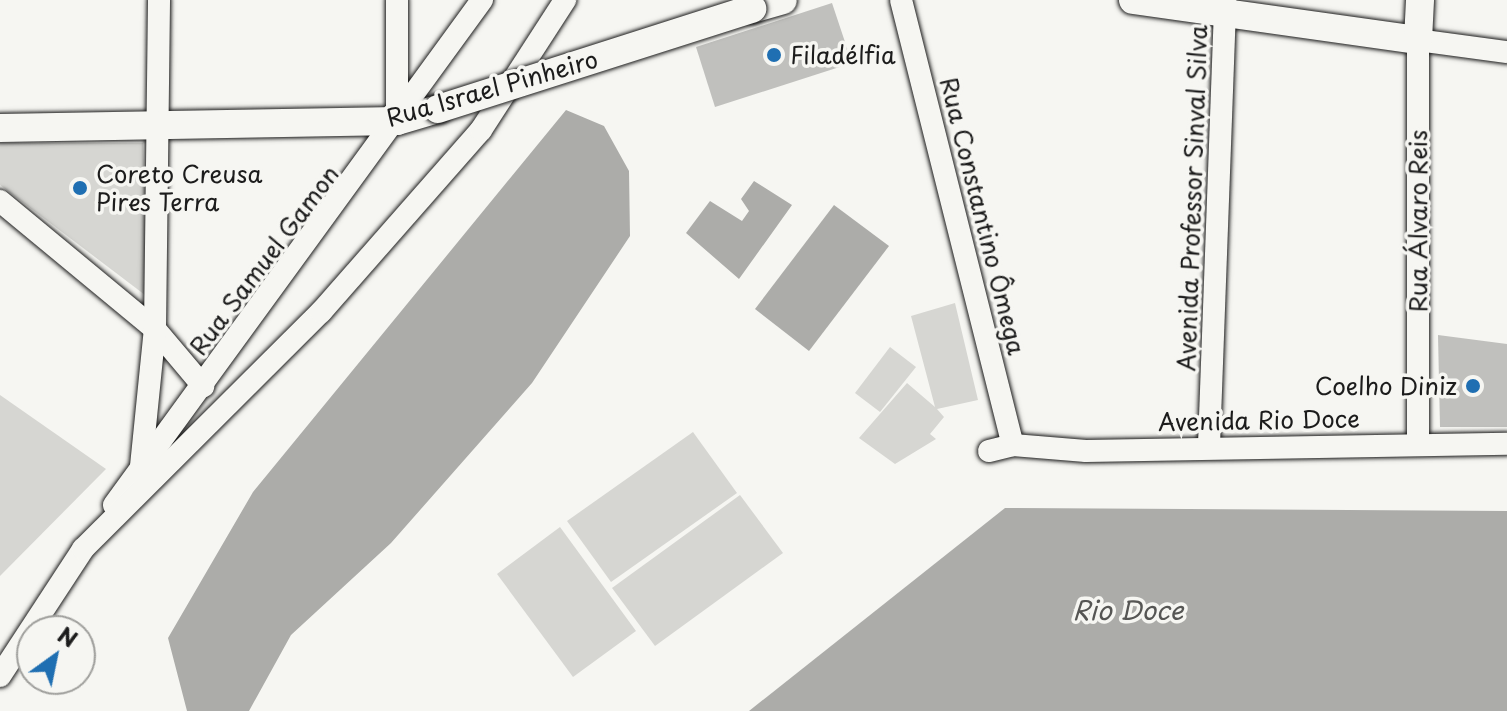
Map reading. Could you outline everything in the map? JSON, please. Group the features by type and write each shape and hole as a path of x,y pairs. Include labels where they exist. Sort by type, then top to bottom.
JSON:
{"main road":[{"name":"Rua Israel Pinheiro","path":"0,128 159,129 397,121 783,0"},
{"path":"1133,0 1225,7 1418,40"},
{"name":"Rua Álvaro Reis","path":"1418,40 1420,0"}],"street":[{"path":"141,467 155,329 159,0"},
{"path":"397,0 397,121"},
{"name":"Rua Samuel Gamon","path":"83,549 482,0"},
{"path":"0,676 83,549 389,236 481,130 565,0"},
{"name":"Rua Constantino Ômega","path":"901,0 1013,445"},
{"name":"Avenida Professor Sinval Silva","path":"1209,445 1225,7"},
{"path":"1418,40 1507,52"},
{"name":"Rua Álvaro Reis","path":"1418,40 1418,443"},
{"path":"0,201 155,329 203,386"},
{"name":"Avenida Rio Doce","path":"989,451 1013,445 1086,451 1209,445 1507,444"}],"shaded area":[{"path":"0,143 143,143 149,298 0,185"},
{"path":"955,303 978,400 937,409 944,417 930,434 936,439 895,464 859,438 907,383 935,407 911,316"},
{"path":"890,347 916,367 880,412 855,393"},
{"path":"0,395 106,469 0,576"},
{"path":"693,432 737,493 611,582 567,521"},
{"path":"740,495 783,553 655,646 612,588"},
{"path":"560,527 636,631 573,677 497,574"}],"water":[{"path":"566,110 604,126 629,171 630,236 532,383 391,543 291,635 249,711 187,711 168,638 253,492"},
{"path":"754,181 792,205 739,279 686,233 710,201 742,221 749,211 741,199"},
{"path":"834,205 889,246 809,351 755,309"},
{"name":"Rio Doce","path":"1005,508 1507,511 1507,711 749,711"}],"building":[{"name":"Filadélfia","path":"832,3 852,63 715,107 696,47"},
{"name":"Coelho Diniz","path":"1438,335 1507,344 1507,427 1440,427"}],"place":[{"name":"Filadélfia","path":"774,55"},
{"name":"Coreto Creusa Pires Terra","path":"80,188"},
{"name":"Coelho Diniz","path":"1473,386"}]}
